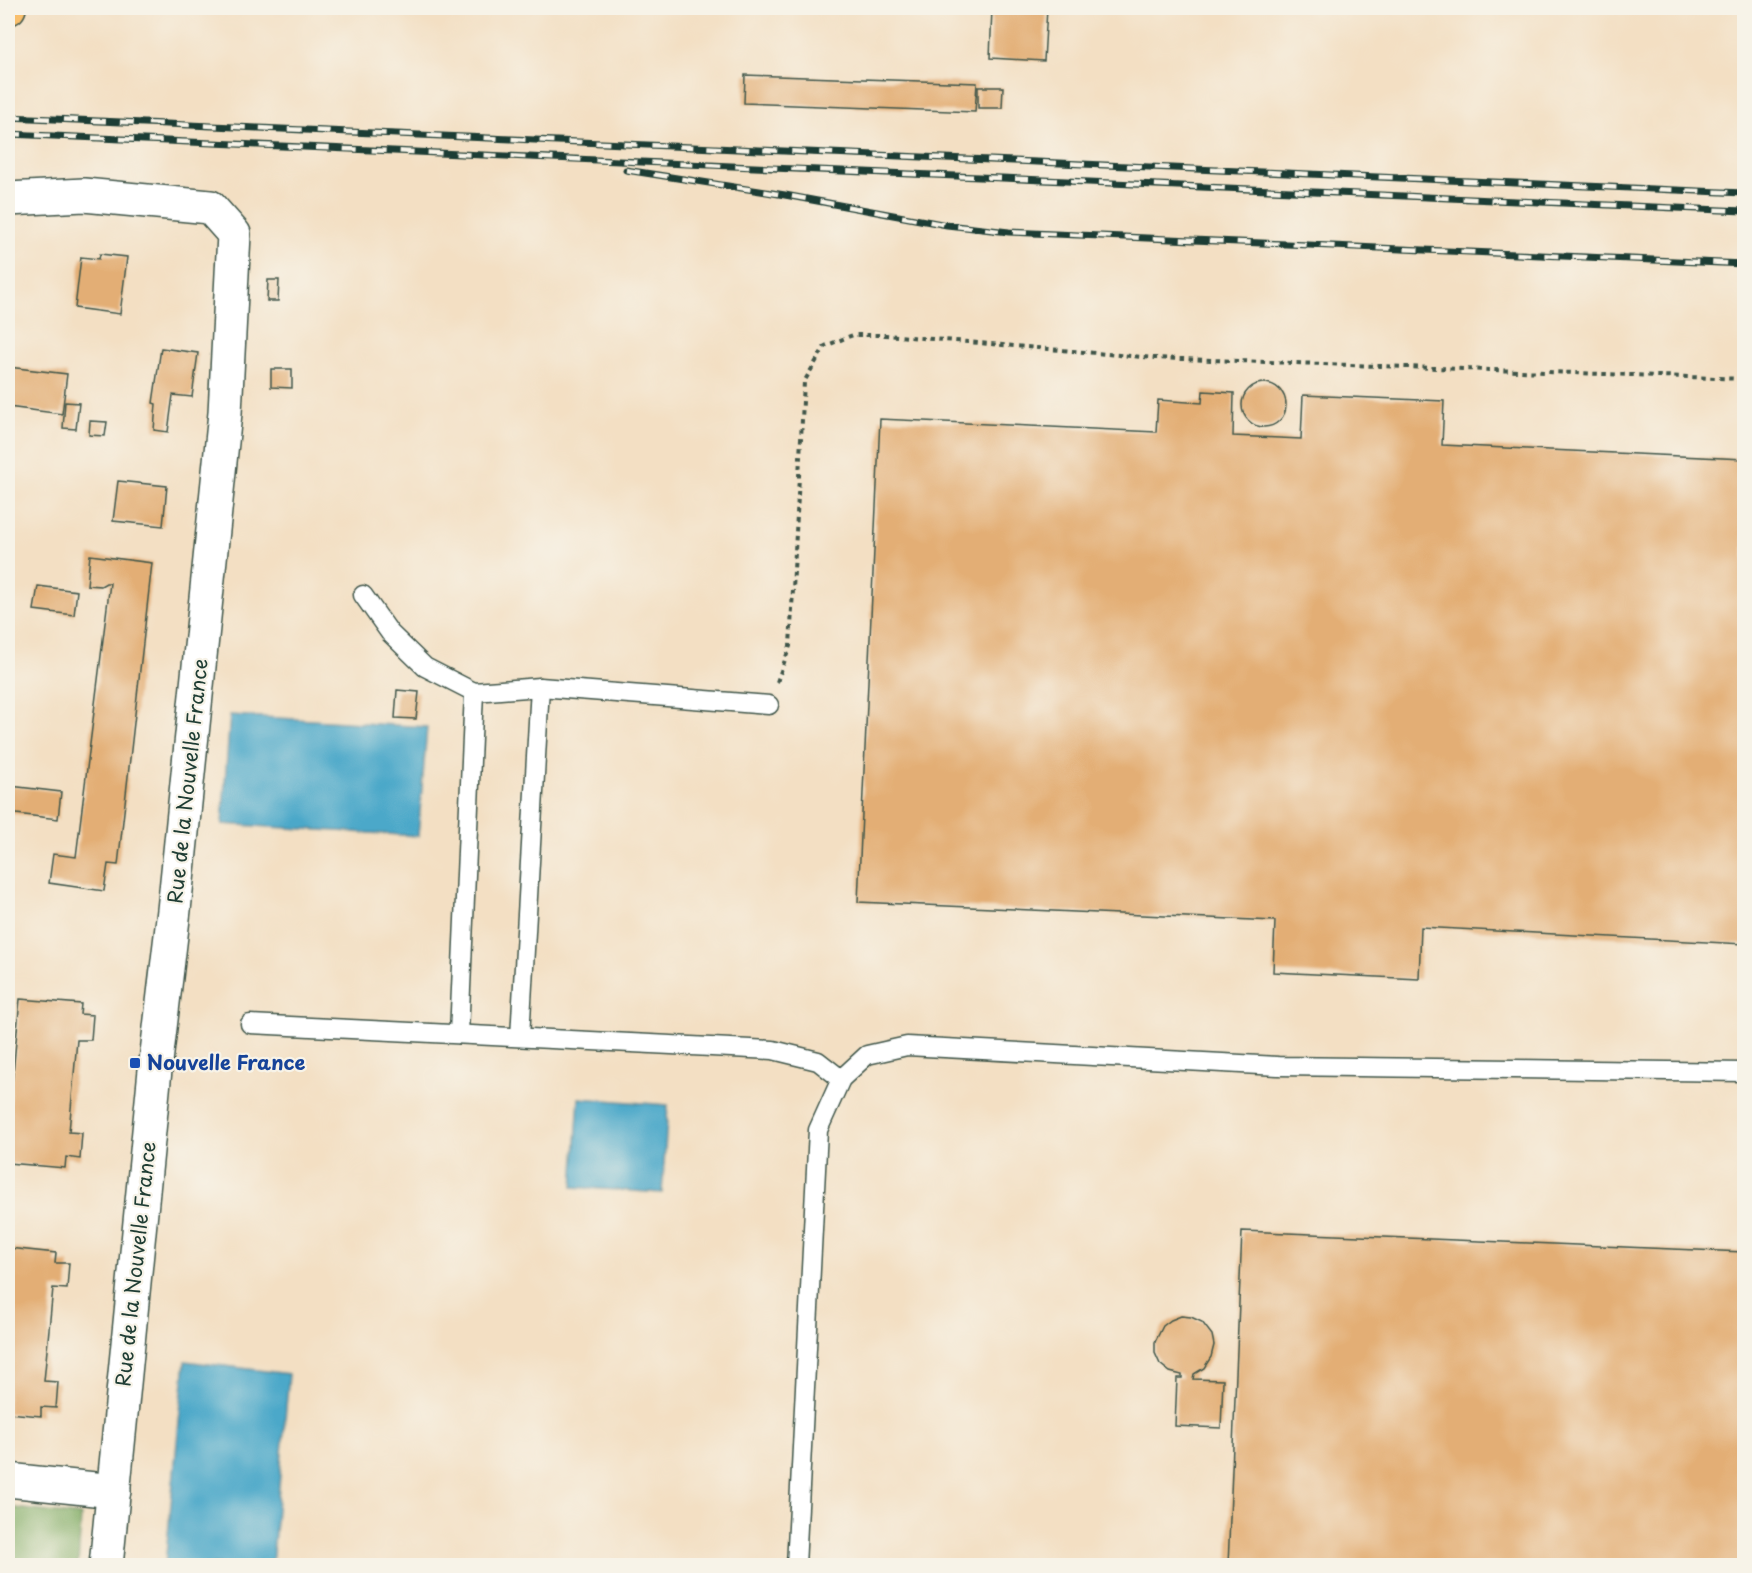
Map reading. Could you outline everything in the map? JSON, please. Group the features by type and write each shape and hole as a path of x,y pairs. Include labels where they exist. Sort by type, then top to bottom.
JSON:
{"street":[{"name":"Rue de la Nouvelle France","path":"8,199 84,195 210,207 234,234 225,413 174,910 154,1070 106,1566"},
{"path":"8,1480 114,1491"}],"lane":[{"path":"363,595 390,633 425,667 474,692 540,687 769,705"},
{"path":"520,1037 540,687"},
{"path":"459,1034 474,692"},
{"path":"250,1024 773,1050 819,1061 841,1079"},
{"path":"796,1566 818,1130 841,1079 867,1055 907,1046 1278,1065 1744,1072"}],"path":[{"path":"769,705 790,646 804,382 825,346 853,336 886,334 1154,358 1744,378"}],"green space":[{"path":"8,1507 81,1516 78,1565 8,1565"}],"water":[{"path":"230,715 427,727 418,836 222,824"},
{"path":"579,1098 668,1105 662,1193 573,1187"},
{"path":"185,1361 289,1374 272,1565 165,1565"}],"building":[{"path":"992,8 1047,8 1044,61 990,58"},
{"path":"745,75 977,83 975,112 744,103"},
{"path":"978,87 1003,87 1002,108 978,108"},
{"path":"100,254 127,257 120,314 75,308 81,257 99,259"},
{"path":"268,280 279,280 278,301 267,301"},
{"path":"161,348 198,353 192,397 173,395 168,432 154,430 156,404 153,403"},
{"path":"8,367 67,374 62,414 8,407"},
{"path":"271,369 292,369 292,388 271,387"},
{"path":"1264,383 1279,390 1286,405 1279,420 1264,427 1249,420 1242,405 1249,390"},
{"path":"1203,391 1234,393 1233,436 1301,439 1303,395 1444,401 1442,445 1744,459 1744,944 1421,927 1419,979 1273,972 1275,921 858,902 880,419 1156,432 1158,400 1202,403"},
{"path":"65,402 79,403 76,429 63,428"},
{"path":"90,421 107,422 105,436 89,435"},
{"path":"118,481 167,486 163,526 113,521"},
{"path":"90,555 152,563 118,865 108,864 104,891 49,883 53,854 76,857 110,583 101,586 87,585"},
{"path":"8,581 12,581 9,612 8,612"},
{"path":"38,586 77,591 74,615 34,610"},
{"path":"397,690 419,692 416,719 395,718"},
{"path":"10,786 61,792 58,819 8,813"},
{"path":"20,999 81,1004 80,1014 93,1015 91,1040 77,1040 69,1132 82,1133 80,1159 66,1157 65,1168 8,1163 8,1127"},
{"path":"1242,1231 1744,1252 1744,1566 1228,1566"},
{"path":"8,1248 56,1253 55,1263 69,1263 67,1289 53,1288 44,1381 58,1382 56,1408 41,1407 41,1416 8,1413"},
{"path":"1181,1316 1202,1322 1212,1335 1214,1345 1211,1357 1204,1368 1194,1374 1193,1379 1223,1380 1221,1428 1175,1426 1177,1378 1182,1378 1182,1375 1170,1372 1160,1364 1155,1353 1155,1342 1163,1326"}],"railway":[{"path":"8,117 1744,193"},
{"path":"8,134 1744,211"},
{"path":"626,170 785,195 947,225 1009,232 1744,264"}],"place":[{"name":"Nouvelle France","path":"135,1063"}]}
